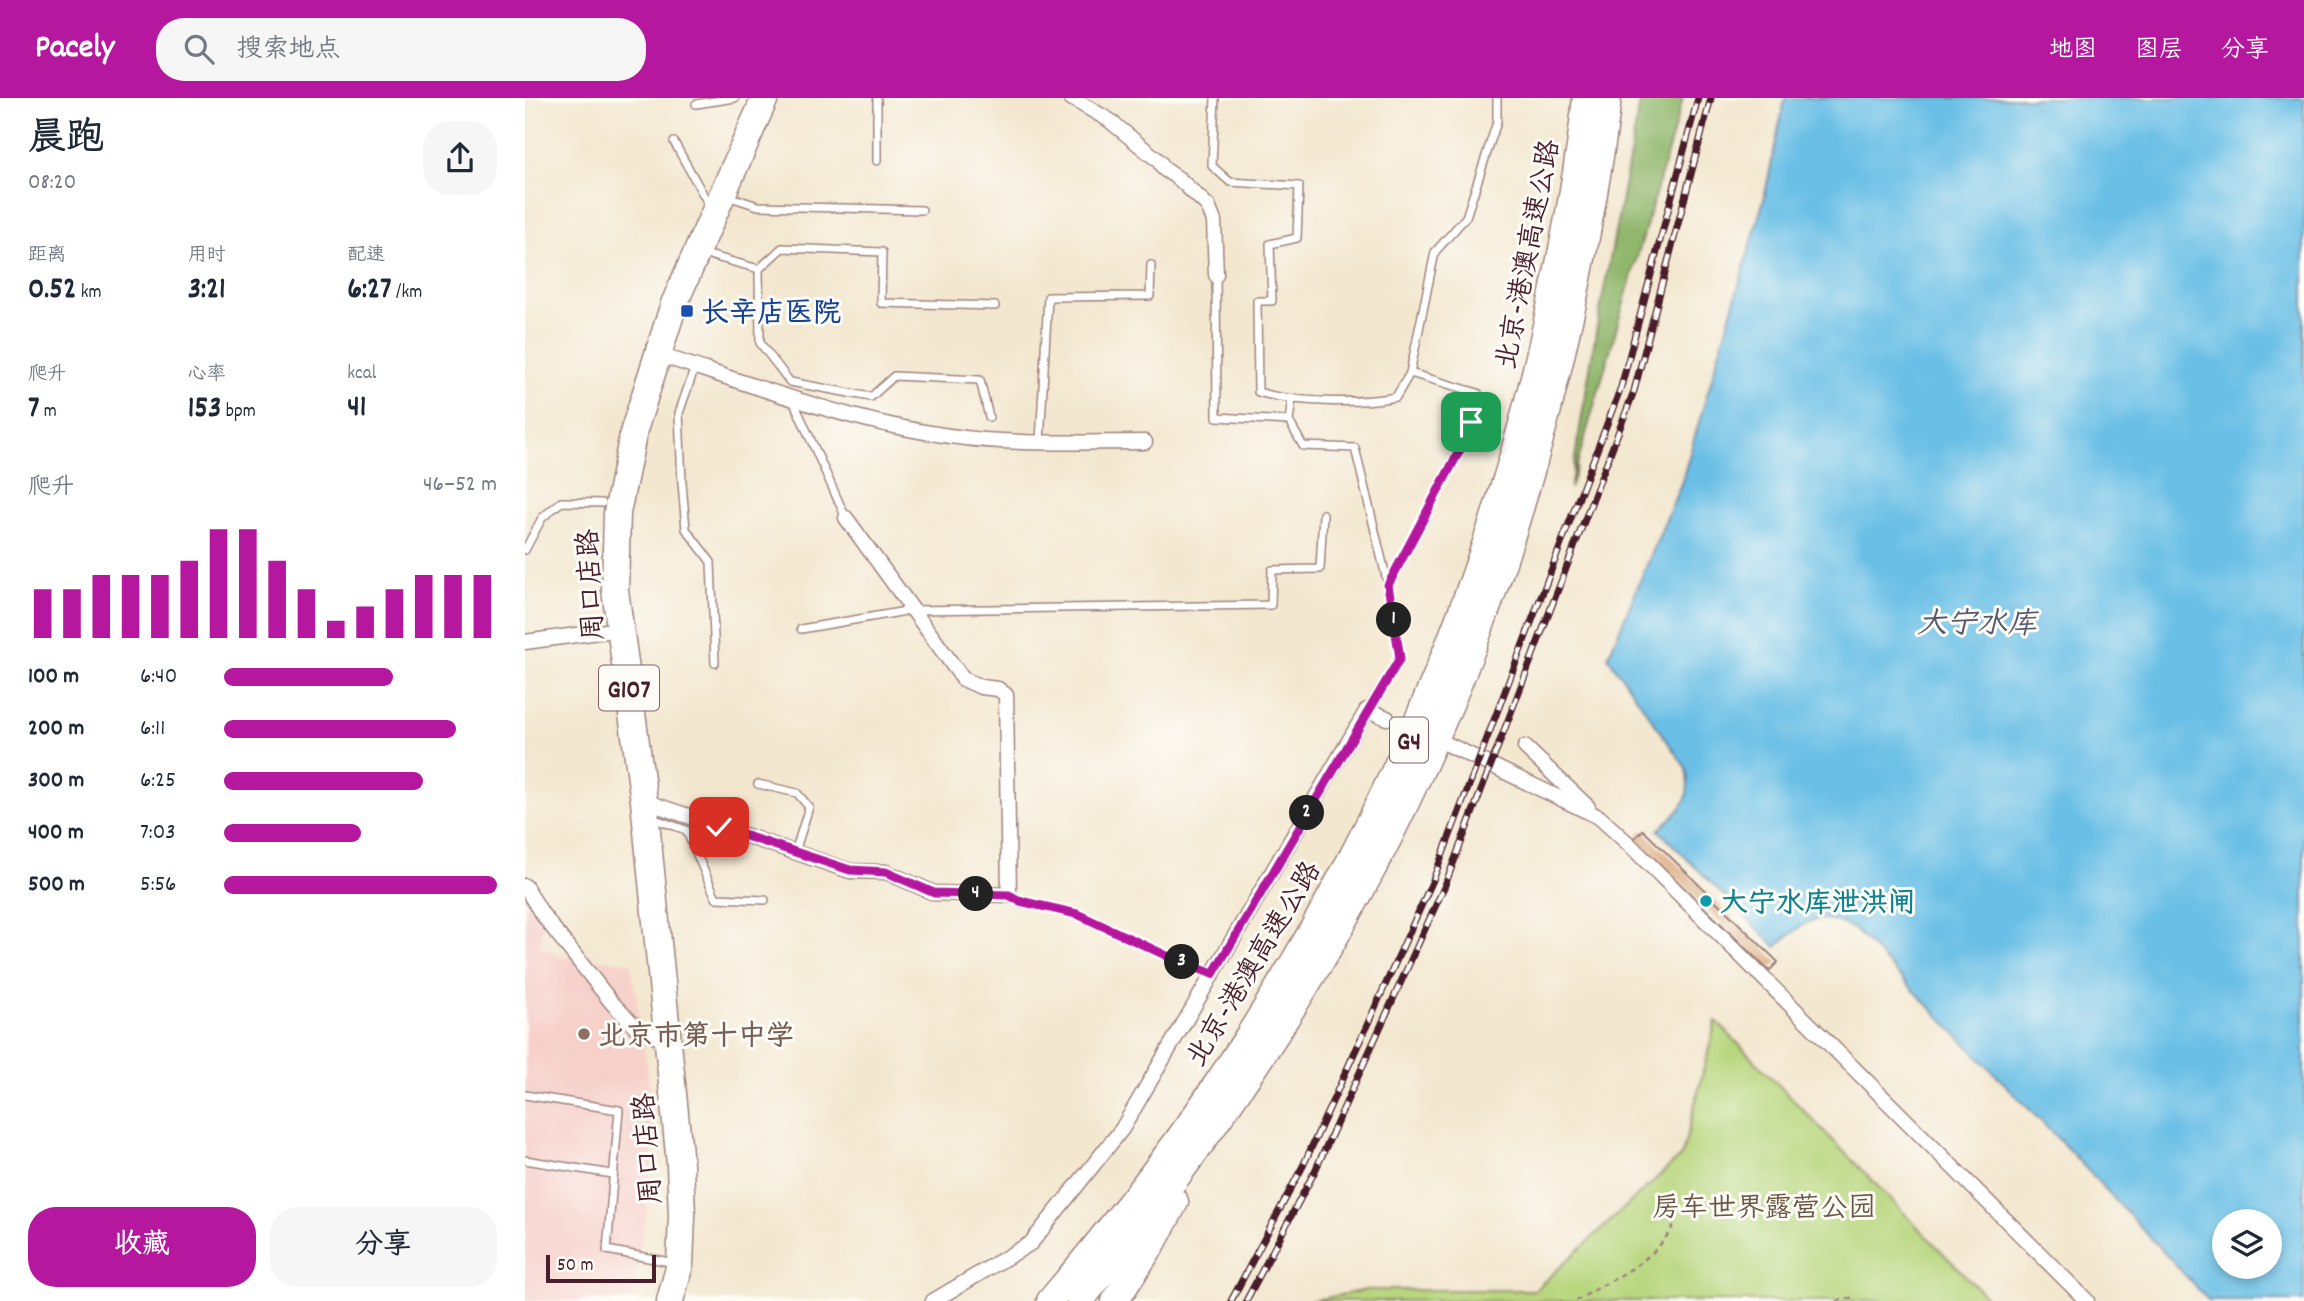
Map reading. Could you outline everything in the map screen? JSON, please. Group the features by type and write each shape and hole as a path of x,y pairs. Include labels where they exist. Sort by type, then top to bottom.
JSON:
{"highway":[{"name":"周口店路","path":"670,1301 680,1264 683,1216 680,1164 644,808 615,590 617,513 634,430 674,304 765,98"},
{"name":"北京-港澳高速公路","path":"1049,1301 1119,1218 1182,1133 1263,1013 1334,893 1396,771 1450,646 1494,520 1535,380 1565,239 1586,98"},
{"name":"北京-港澳高速公路","path":"1080,1301 1209,1135 1279,1030 1352,906 1417,780 1471,652 1516,526 1555,384 1586,241 1608,98"},
{"path":"1115,1301 1153,1243 1209,1135"}],"street":[{"path":"1071,98 1109,120 1208,206 1214,221 1216,275"},
{"path":"657,354 792,398 913,429 1000,441 1145,442"},
{"path":"644,808 850,870 886,872 934,893 1009,895 1006,695 998,689 981,687 963,679 846,518"},
{"path":"525,642 621,629"},
{"path":"933,1301 1031,1243 1122,1129 1367,710 1387,718"},
{"path":"1447,744 1599,817"},
{"path":"1525,747 1632,847 2087,1301"},
{"path":"525,886 541,914 612,1003 636,1027 668,1042"}],"lane":[{"path":"696,104 735,98"},
{"path":"877,98 877,161"},
{"path":"1215,98 1212,166 1230,182 1299,186 1297,238 1271,244 1272,301 1257,301 1258,392 1292,400 1378,400 1396,397 1410,373 1435,252 1466,217 1497,122 1497,98"},
{"path":"674,142 718,204 922,210"},
{"path":"989,417 980,380 894,376 871,397 790,382 760,342 759,269 782,248 882,253 881,303 995,306"},
{"path":"697,252 759,269"},
{"path":"1040,442 1048,297 1150,296 1151,265"},
{"path":"1216,275 1217,417 1289,421"},
{"path":"695,367 679,413 686,529 711,562 715,663"},
{"path":"1388,585 1464,442 1478,393 1410,373"},
{"path":"792,398 846,518"},
{"path":"1292,400 1289,421 1303,446 1355,448 1388,585 1400,658 1367,710"},
{"path":"525,550 542,518 561,502 602,503"},
{"path":"801,629 912,610 1271,605 1272,570 1320,569 1323,514"},
{"path":"758,784 797,793 809,807 795,852"},
{"path":"644,808 686,830 716,898 765,900"},
{"path":"525,1095 619,1110 607,1250 680,1264"},
{"path":"525,1160 613,1174"}],"path":[{"path":"1009,895 1020,901 1077,914 1176,960 1213,974"},
{"path":"1576,1301 1642,1264 1664,1243 1673,1226 1662,1206"},
{"path":"1837,1301 1854,1297"}],"shaded area":[{"name":"北京市第十中学","path":"525,905 545,907 541,946 562,957 631,962 653,1107 653,1174 631,1301 525,1301"}],"green space":[{"path":"1641,98 1683,98 1570,489 1596,332"},
{"name":"房车世界露营公园","path":"1716,1021 1990,1301 1310,1301 1366,1290 1535,1290 1682,1155"}],"water":[{"name":"大宁水库","path":"1785,98 2304,98 2304,1301 2209,1301 2068,1149 1855,930 1842,923 1821,919 1804,924 1776,947 1658,830 1683,804 1688,789 1686,768 1608,657 1681,484 1764,199"}],"building":[{"name":"大宁水库泄洪闸","path":"1643,830 1778,962 1769,971 1634,839"}],"railway":[{"path":"1231,1301 1303,1166 1433,880 1621,387 1698,98"},
{"path":"1246,1301 1315,1171 1445,885 1634,391 1711,98"}],"place":[{"name":"长辛店医院","path":"687,311"},
{"name":"大宁水库泄洪闸","path":"1706,901"},
{"name":"北京市第十中学","path":"584,1034"}],"route":[{"path":"719,827 850,870 886,872 934,893 1009,895 1020,901 1077,914 1176,960 1213,974 1400,658 1388,585 1464,442 1471,422"}]}
